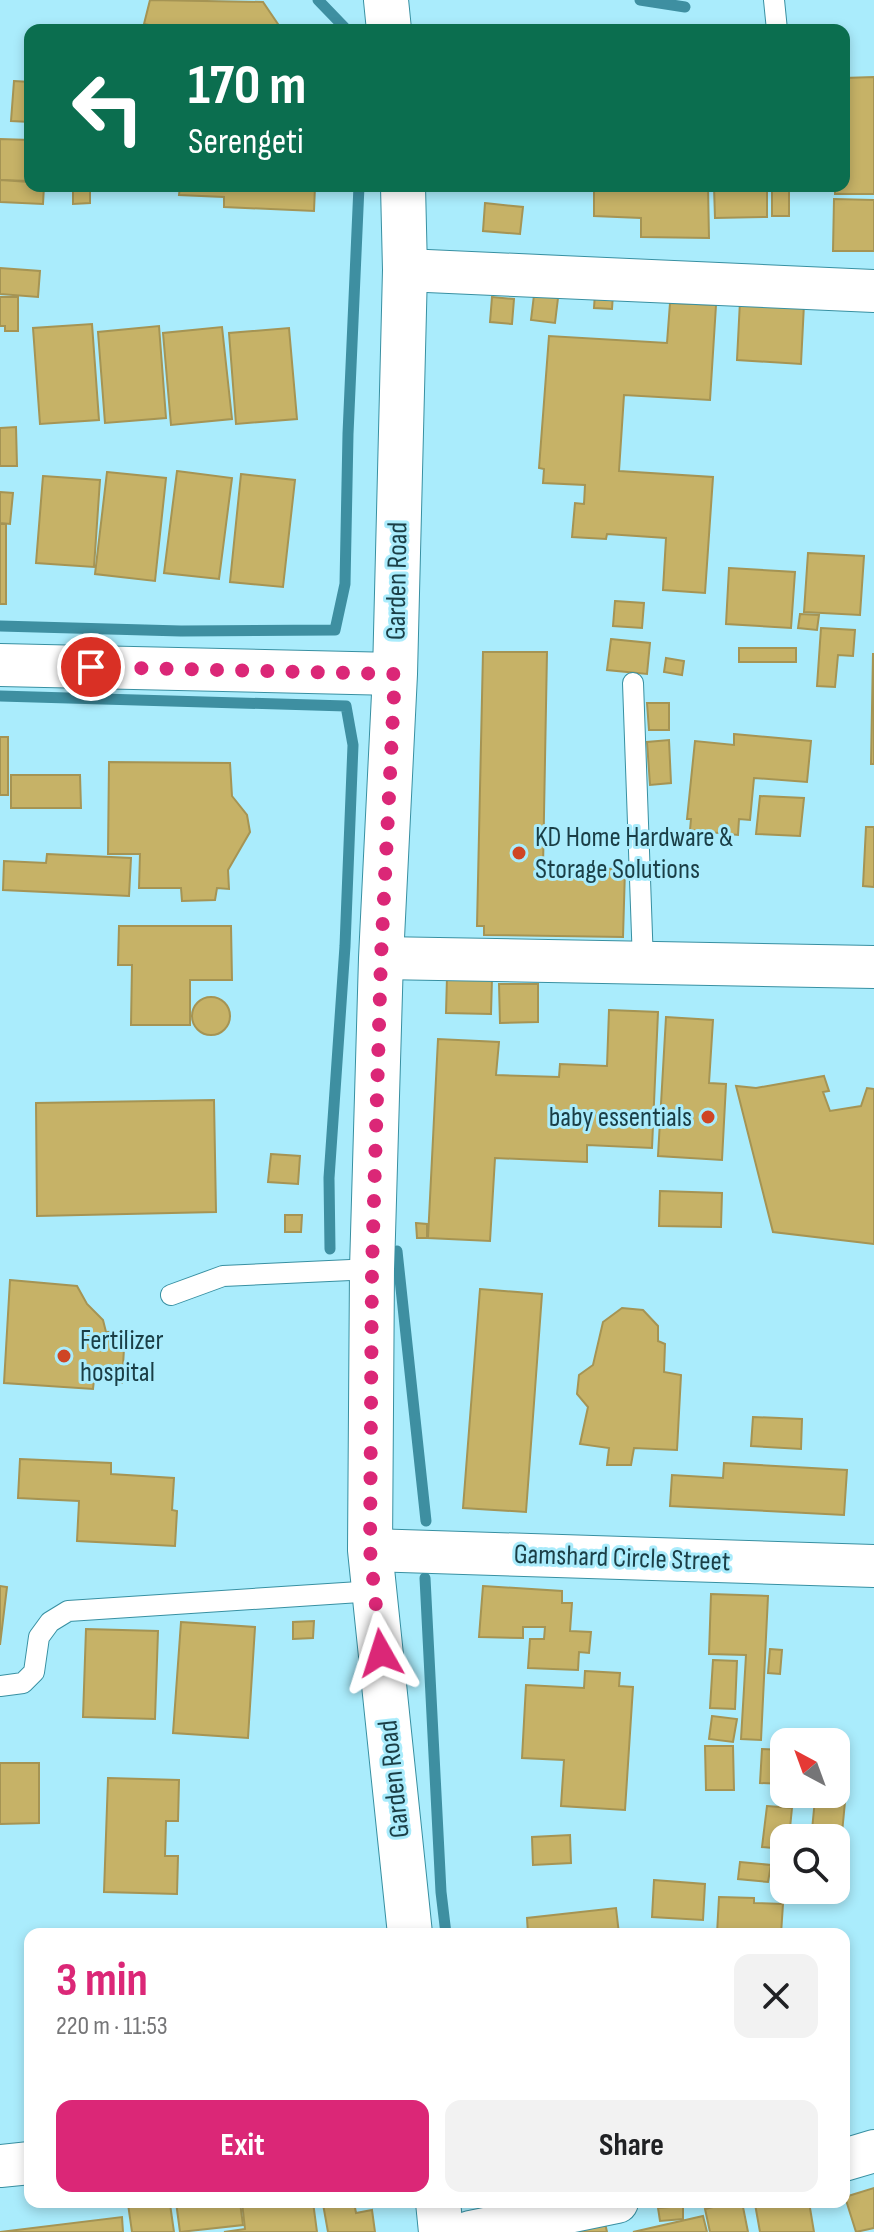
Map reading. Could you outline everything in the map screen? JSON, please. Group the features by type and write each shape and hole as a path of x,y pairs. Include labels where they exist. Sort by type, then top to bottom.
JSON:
{"street":[{"path":"386,0 388,24"},
{"name":"Garden Road","path":"403,192 405,270 395,674 381,958 372,1269 372,1570 409,1928"},
{"path":"405,270 874,291"},
{"path":"0,665 395,674"},
{"path":"381,958 874,967"},
{"name":"Gamshard Circle Street","path":"372,1570 874,1566"},
{"path":"850,2158 874,2151"},
{"path":"0,2166 24,2164"},
{"path":"439,2208 441,2232"},
{"path":"470,2232 588,2208"}],"lane":[{"path":"774,0 776,24"},
{"path":"633,683 643,963"},
{"path":"171,1295 223,1276 372,1269"},
{"path":"0,1686 23,1683 34,1672 39,1637 50,1622 68,1611 372,1570"}],"building":[{"path":"150,0 263,2 278,24 144,24"},
{"path":"874,77 874,194 835,194 850,192 850,78"},
{"path":"14,81 24,82 24,122 11,121"},
{"path":"0,139 24,140 24,181 0,180"},
{"path":"0,180 24,182 24,192 44,192 43,204 0,202"},
{"path":"73,192 90,192 90,203 73,204"},
{"path":"179,192 315,192 314,211 224,207 224,197 179,195"},
{"path":"594,192 708,192 709,238 641,237 641,218 594,216"},
{"path":"714,192 767,192 767,217 715,218"},
{"path":"772,192 789,192 789,216 772,216"},
{"path":"834,199 874,200 874,251 833,251"},
{"path":"485,203 523,207 520,234 483,231"},
{"path":"0,268 40,271 38,297 0,294"},
{"path":"595,293 613,294 612,309 594,308"},
{"path":"534,295 558,298 555,323 531,320"},
{"path":"0,297 18,297 18,331 5,331 5,326 0,326"},
{"path":"492,297 514,299 512,324 490,322"},
{"path":"740,301 804,304 801,364 737,360"},
{"path":"670,303 716,305 710,400 624,395 619,471 713,477 705,593 663,590 666,538 607,534 606,539 572,537 575,503 584,504 585,485 543,483 544,469 539,468 549,336 667,343"},
{"path":"92,324 99,420 40,424 33,328"},
{"path":"159,326 166,418 105,423 98,332"},
{"path":"222,327 232,419 171,425 163,333"},
{"path":"289,328 297,419 236,424 229,333"},
{"path":"16,427 17,466 0,466 0,428"},
{"path":"177,471 232,478 219,579 164,573"},
{"path":"107,472 166,478 155,581 95,574"},
{"path":"241,474 295,480 283,587 230,582"},
{"path":"43,476 100,480 94,567 36,563"},
{"path":"0,492 13,493 10,524 0,523"},
{"path":"0,524 6,524 6,604 0,604"},
{"path":"808,553 864,556 860,615 804,612"},
{"path":"729,568 795,572 791,628 726,624"},
{"path":"615,601 644,603 642,628 613,626"},
{"path":"800,614 819,615 817,630 798,628"},
{"path":"821,628 855,630 853,656 838,655 835,687 817,686"},
{"path":"611,639 650,643 647,674 607,670"},
{"path":"739,648 796,648 796,662 739,662"},
{"path":"483,652 547,652 543,868 625,869 623,937 484,935 484,926 477,926"},
{"path":"873,654 874,764 871,764"},
{"path":"666,658 684,661 682,675 664,672"},
{"path":"647,703 669,703 669,730 649,730"},
{"path":"734,734 811,741 807,782 754,778 750,820 739,819 738,835 690,830 691,819 687,819 695,741 734,745"},
{"path":"0,737 8,737 8,795 0,795"},
{"path":"669,740 671,783 650,785 647,742"},
{"path":"109,762 230,763 232,796 247,815 250,832 228,870 229,889 217,888 215,900 182,901 181,888 139,888 140,854 108,854"},
{"path":"11,775 80,775 81,808 11,808"},
{"path":"760,796 804,798 800,836 756,834"},
{"path":"866,827 874,827 874,887 863,886"},
{"path":"47,854 131,858 129,896 3,890 4,861 46,863"},
{"path":"119,926 231,926 232,980 190,980 190,1025 131,1025 132,965 118,965"},
{"path":"447,977 492,978 491,1014 446,1013"},
{"path":"499,984 538,984 538,1022 500,1023"},
{"path":"211,997 225,1002 230,1016 225,1030 211,1035 197,1030 192,1016 197,1002"},
{"path":"609,1010 658,1012 652,1148 587,1145 587,1162 495,1158 490,1241 428,1238 438,1039 499,1042 496,1075 559,1077 560,1064 607,1066"},
{"path":"666,1017 713,1020 709,1083 726,1084 722,1160 658,1156"},
{"path":"824,1076 829,1091 823,1092 830,1111 861,1106 867,1088 874,1089 874,1244 773,1232 736,1086 756,1088"},
{"path":"214,1100 216,1212 37,1216 36,1103"},
{"path":"271,1154 300,1156 298,1184 268,1182"},
{"path":"660,1191 722,1193 721,1227 659,1226"},
{"path":"285,1215 302,1215 301,1232 285,1232"},
{"path":"416,1223 427,1224 427,1238 417,1238"},
{"name":"Fertilizer hospital","path":"10,1280 77,1286 87,1304 103,1320 106,1332 125,1331 122,1383 94,1380 93,1389 4,1383"},
{"path":"480,1289 542,1294 526,1512 463,1508"},
{"path":"622,1308 643,1310 658,1326 658,1341 665,1344 664,1372 681,1375 677,1450 634,1448 631,1465 607,1465 609,1448 580,1444 588,1407 577,1394 579,1375 593,1365 603,1322"},
{"path":"753,1417 802,1419 801,1449 751,1446"},
{"path":"20,1459 111,1463 111,1474 174,1478 172,1510 177,1511 175,1546 77,1541 79,1501 18,1498"},
{"path":"724,1463 847,1470 844,1515 670,1506 672,1475 723,1478"},
{"path":"0,1586 7,1587 0,1645"},
{"path":"483,1586 562,1591 562,1603 572,1603 570,1631 591,1632 589,1653 579,1652 578,1670 528,1668 530,1639 544,1639 545,1627 523,1627 523,1638 479,1637"},
{"path":"711,1594 768,1596 761,1740 741,1739 746,1655 709,1654"},
{"path":"314,1621 313,1638 293,1639 293,1622"},
{"path":"181,1622 255,1627 248,1738 173,1733"},
{"path":"86,1629 158,1631 155,1719 83,1717"},
{"path":"770,1649 782,1650 780,1674 768,1673"},
{"path":"713,1660 737,1661 735,1709 710,1708"},
{"path":"585,1671 620,1673 619,1686 633,1687 625,1810 561,1806 564,1760 522,1758 526,1685 584,1688"},
{"path":"712,1716 737,1719 733,1742 709,1739"},
{"path":"705,1746 733,1746 734,1790 706,1790"},
{"path":"762,1749 770,1749 770,1783 760,1783"},
{"path":"0,1763 39,1763 39,1823 0,1824"},
{"path":"108,1778 179,1780 178,1821 166,1821 165,1856 178,1856 177,1894 104,1892"},
{"path":"767,1806 792,1808 790,1824 770,1824 770,1848 762,1847"},
{"path":"814,1808 844,1808 843,1824 813,1824"},
{"path":"570,1835 571,1863 533,1865 532,1837"},
{"path":"740,1862 770,1865 768,1882 738,1879"},
{"path":"654,1880 705,1884 703,1920 652,1917"},
{"path":"719,1897 754,1898 754,1903 783,1904 781,1928 717,1928"},
{"path":"616,1908 618,1928 528,1928 527,1918"},
{"path":"874,2188 874,2228 856,2232 848,2208 850,2195"},
{"path":"129,2208 171,2208 174,2232 132,2232"},
{"path":"177,2208 241,2208 243,2225 180,2232"},
{"path":"243,2208 314,2208 317,2232 224,2232 245,2229"},
{"path":"324,2208 355,2208 356,2213 372,2210 375,2232 328,2232"},
{"path":"658,2208 683,2208 683,2219 660,2221"},
{"path":"743,2208 748,2232 710,2232 705,2209"},
{"path":"756,2208 810,2208 814,2232 760,2232"},
{"path":"703,2216 707,2232 633,2232"},
{"path":"122,2217 123,2232 0,2232"},
{"path":"605,2223 607,2232 556,2232"}],"waterway":[{"path":"318,0 341,24"},
{"path":"640,0 685,7"},
{"path":"0,626 181,631 335,630 345,584 359,192"},
{"path":"0,696 346,706 353,745 345,946 329,1178 330,1249"},
{"path":"397,1251 426,1521"},
{"path":"425,1578 445,1928"}],"place":[{"name":"KD Home Hardware & Storage Solutions","path":"519,853"},
{"name":"baby essentials","path":"708,1117"},
{"name":"Fertilizer hospital","path":"64,1356"}],"route":[{"path":"91,667 395,674 381,958 372,1269 370,1550 381,1653"}]}
